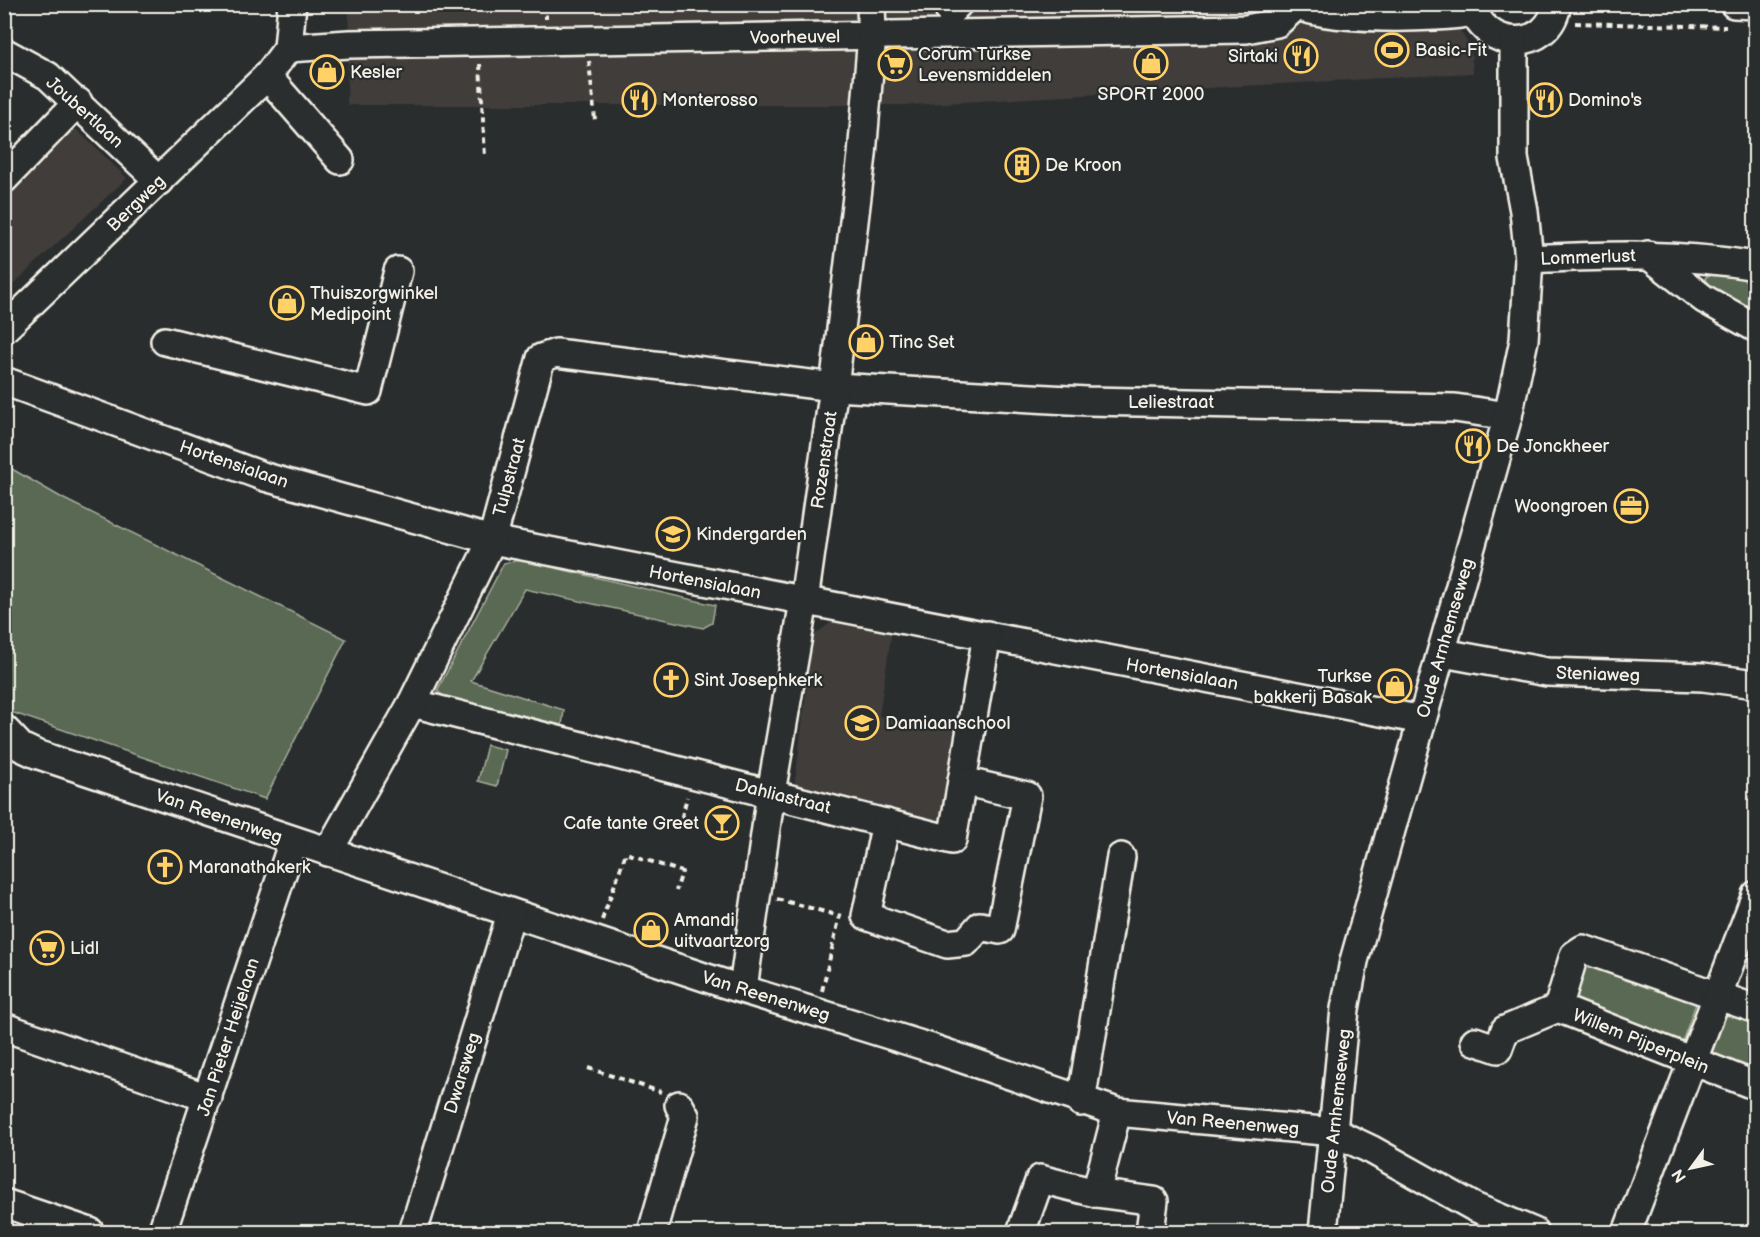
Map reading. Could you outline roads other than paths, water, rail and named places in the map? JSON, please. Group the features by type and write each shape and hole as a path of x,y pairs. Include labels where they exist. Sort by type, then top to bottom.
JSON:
{"street":[{"path":"288,48 292,4"},
{"name":"Rozenstraat","path":"743,988 771,793 804,601 834,387 862,155 872,35 871,4"},
{"name":"Voorheuvel","path":"288,48 349,44 1246,29 1277,23 1295,5 1317,11 1386,17 1473,8"},
{"path":"1734,16 1755,5"},
{"path":"1473,8 1480,24 1489,33 1514,42 1531,39 1553,14"},
{"name":"Oude Arnhemseweg","path":"1323,1233 1346,1009 1354,961 1443,653 1508,416 1524,340 1529,259 1524,211 1514,158 1514,42"},
{"name":"Bergweg","path":"4,330 267,75 288,48"},
{"name":"Joubertlaan","path":"4,51 48,76 159,181"},
{"path":"267,75 340,160"},
{"path":"4,179 78,102"},
{"name":"Lommerlust","path":"1648,255 1704,299 1755,328"},
{"name":"Lommerlust","path":"1529,259 1648,255 1716,259 1755,266"},
{"path":"165,340 368,391 398,271"},
{"name":"Tulpstraat","path":"328,852 412,703 492,540 541,358 556,353 834,387"},
{"name":"Hortensialaan","path":"4,381 265,477 492,540 987,635 1192,678 1422,720"},
{"name":"Leliestraat","path":"834,387 1087,401 1455,408 1508,416"},
{"name":"Dahliastraat","path":"412,703 952,840 987,635"},
{"name":"Steniaweg","path":"1443,653 1547,672 1703,677 1755,684"},
{"name":"Van Reenenweg","path":"5,732 21,747 36,754 511,914 931,1048 1081,1102 1117,1112 1334,1132 1372,1150 1474,1207 1534,1233"},
{"path":"886,823 866,916 947,944 966,942 980,926 1000,930 1028,796 962,781"},
{"name":"Jan Pieter Heijelaan","path":"162,1233 293,842"},
{"path":"1081,1102 1121,857"},
{"path":"1627,1233 1755,895"},
{"name":"Dwarsweg","path":"413,1233 511,914"},
{"name":"Willem Pijperplein","path":"1755,1009 1583,949 1574,955 1558,1008 1755,1086"},
{"path":"1475,1041 1497,1049 1505,1030 1558,1008"},
{"path":"4,1027 208,1098"},
{"path":"652,1233 685,1116 674,1100"},
{"path":"1096,1192 1117,1112"},
{"path":"1021,1233 1040,1179 1096,1192 1154,1201 1150,1233"},
{"path":"4,1203 90,1233"}],"place":[{"name":"Basic-Fit","path":"1392,50"},
{"name":"Sirtaki","path":"1301,56"},
{"name":"SPORT 2000","path":"1151,63"},
{"name":"Corum Turkse Levensmiddelen","path":"895,64"},
{"name":"Kesler","path":"327,72"},
{"name":"Monterosso","path":"639,100"},
{"name":"Domino's","path":"1545,100"},
{"name":"De Kroon","path":"1022,165"},
{"name":"Thuiszorgwinkel Medipoint","path":"287,303"},
{"name":"Tinc Set","path":"866,342"},
{"name":"De Jonckheer","path":"1473,446"},
{"name":"Woongroen","path":"1631,506"},
{"name":"Kindergarden","path":"673,534"},
{"name":"Sint Josephkerk","path":"671,680"},
{"name":"Turkse bakkerij Basak","path":"1395,686"},
{"name":"Damiaanschool","path":"862,723"},
{"name":"Cafe tante Greet","path":"722,823"},
{"name":"Maranathakerk","path":"165,867"},
{"name":"Amandi uitvaartzorg","path":"651,930"},
{"name":"Lidl","path":"47,948"}]}
